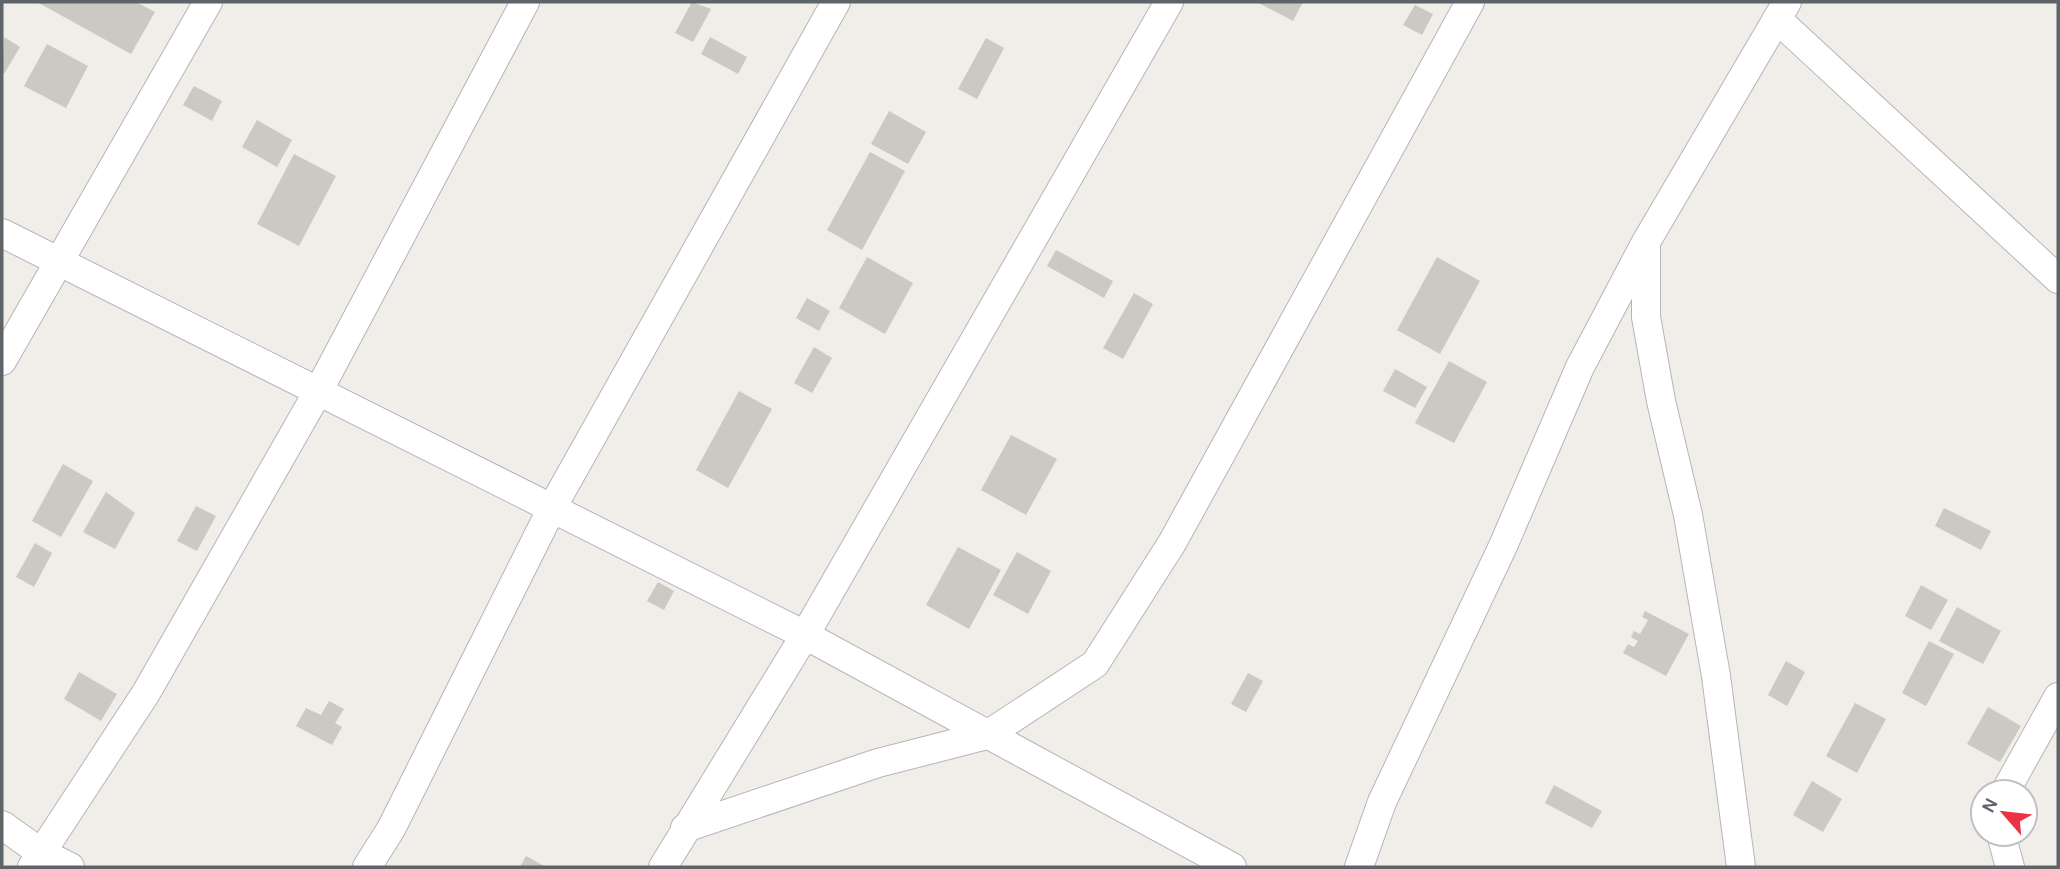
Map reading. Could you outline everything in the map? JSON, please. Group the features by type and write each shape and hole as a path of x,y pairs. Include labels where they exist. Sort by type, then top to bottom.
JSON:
{"street":[{"path":"2,361 208,2"},
{"path":"36,860 146,693 318,390 525,2"},
{"path":"368,867 391,829 552,506 836,2"},
{"path":"663,867 805,635 1169,2"},
{"path":"685,828 878,763 988,735 1096,664 1172,543 1470,2"},
{"path":"1359,867 1382,802 1503,546 1580,367 1646,242 1782,10 2058,279"},
{"path":"2,233 805,635 1232,867"},
{"path":"1646,242 1646,317 1661,401 1693,541 1716,676 1741,867"},
{"path":"2014,778 2058,697"},
{"path":"2,825 36,860 70,867"},
{"path":"2005,848 2010,867"}],"building":[{"path":"37,2 136,2 155,12 131,54"},
{"path":"692,2 711,9 693,42 675,33"},
{"path":"1257,2 1303,2 1293,21"},
{"path":"1415,5 1433,14 1422,35 1403,25"},
{"path":"4,37 20,47 4,74 2,73"},
{"path":"710,37 747,57 738,74 701,54"},
{"path":"986,38 1004,48 977,99 958,89"},
{"path":"47,44 88,66 66,108 24,86"},
{"path":"194,86 222,101 212,121 183,105"},
{"path":"889,111 926,132 908,164 871,144"},
{"path":"257,120 292,140 277,167 242,147"},
{"path":"870,152 905,171 862,250 827,230"},
{"path":"294,154 336,176 299,246 257,224"},
{"path":"1056,250 1113,281 1104,298 1047,266"},
{"path":"867,257 913,283 885,334 839,308"},
{"path":"1437,257 1480,281 1440,354 1397,330"},
{"path":"1134,293 1153,304 1123,359 1103,348"},
{"path":"807,298 830,311 819,331 796,318"},
{"path":"814,347 832,358 812,393 794,383"},
{"path":"1449,361 1487,382 1454,443 1415,423"},
{"path":"1395,369 1427,387 1415,408 1383,391"},
{"path":"739,391 772,409 728,488 696,470"},
{"path":"1011,435 1057,459 1026,515 981,490"},
{"path":"63,464 93,481 61,537 32,521"},
{"path":"106,492 135,513 115,549 83,532"},
{"path":"196,506 216,516 197,551 177,541"},
{"path":"1944,508 1991,531 1981,550 1935,526"},
{"path":"35,543 52,553 34,587 16,577"},
{"path":"958,547 1001,570 969,629 926,605"},
{"path":"1017,552 1051,571 1028,614 993,595"},
{"path":"658,582 674,591 664,610 647,601"},
{"path":"1921,585 1948,600 1931,630 1905,616"},
{"path":"1957,607 2001,631 1983,664 1939,641"},
{"path":"1645,611 1689,634 1666,676 1623,653 1628,644 1634,647 1638,641 1631,637 1634,631 1640,634 1648,620 1642,617"},
{"path":"1929,641 1954,654 1926,706 1902,693"},
{"path":"1786,661 1805,672 1787,706 1768,695"},
{"path":"79,672 117,694 101,721 64,699"},
{"path":"1248,673 1263,681 1246,712 1231,704"},
{"path":"329,701 344,709 335,723 342,727 332,745 296,726 306,708 321,715"},
{"path":"1855,703 1886,719 1857,773 1826,756"},
{"path":"1988,707 2021,726 2000,762 1967,744"},
{"path":"1812,781 1842,799 1823,832 1793,815"},
{"path":"1554,785 1602,811 1592,828 1545,803"},
{"path":"526,856 546,867 520,867"}]}
